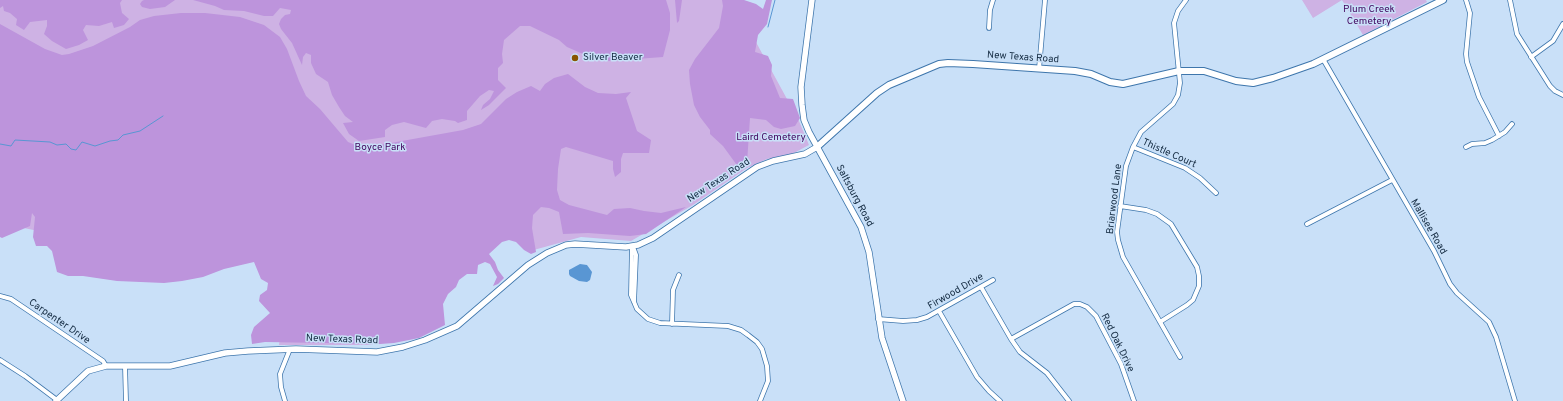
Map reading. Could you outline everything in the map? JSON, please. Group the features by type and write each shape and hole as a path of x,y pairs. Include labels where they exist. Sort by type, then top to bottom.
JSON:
{"main road":[{"name":"Saltsburg Road","path":"812,0 801,87 804,120 848,201 865,237 869,252 878,319 886,352 903,401"},
{"name":"New Texas Road","path":"57,400 88,371 106,366 170,366 232,352 290,349 366,353 388,351 431,338 457,326 528,265 547,253 566,245 575,244 632,247 653,238 757,167 773,161 805,154 818,147 877,93 889,86 939,64 973,64 1081,72 1110,82 1123,84 1129,84 1179,71 1204,71 1236,81 1253,83 1297,71 1443,0"}],"street":[{"path":"989,28 990,10 993,0"},
{"path":"1039,69 1045,0"},
{"name":"Briarwood Lane","path":"1180,356 1123,257 1117,232 1126,166 1132,147 1141,132 1173,104 1180,87 1174,37 1174,23 1178,11 1186,0"},
{"path":"1466,0 1470,13 1466,54 1467,62 1478,98 1499,136"},
{"path":"1510,0 1517,34 1550,86 1555,92 1563,95"},
{"path":"1531,57 1553,41 1563,24"},
{"name":"Mallisee Road","path":"1323,59 1434,251 1450,284 1457,293 1489,322 1496,337 1515,401"},
{"path":"1466,147 1472,144 1487,142 1499,136 1507,131 1512,124"},
{"name":"Thistle Court","path":"1132,147 1185,168 1200,178 1216,193"},
{"path":"1308,224 1392,180"},
{"path":"1120,206 1146,210 1157,214 1172,224 1197,267 1199,286 1193,300 1160,322"},
{"path":"632,247 636,255 634,302 637,308 648,319 660,323 728,326 741,330 757,342 762,350 767,366 768,382 760,401"},
{"path":"672,324 673,290 679,275"},
{"name":"Firwood Drive","path":"878,319 917,320 927,317 993,280"},
{"path":"981,287 1011,339 1024,356 1047,373 1069,401"},
{"name":"Carpenter Drive","path":"0,296 11,299 103,361 106,366"},
{"name":"Red Oak Drive","path":"1011,339 1074,304 1080,304 1087,307 1096,316 1121,364 1134,401"},
{"path":"939,311 976,377 1000,401"},
{"path":"285,401 281,387 280,374 290,349"},
{"path":"0,360 25,376 57,400"},
{"path":"125,366 126,401"}],"green space":[{"name":"Boyce Park","path":"0,0 733,0 799,121 809,145 792,154 767,159 747,168 693,205 631,241 581,237 530,251 506,231 438,297 439,324 370,345 279,345 289,264 62,236 24,228 0,230"},
{"path":"0,0 122,0 120,3 122,13 129,19 124,25 114,28 112,22 99,26 86,25 83,30 88,40 79,45 66,49 52,41 44,34 47,26 47,20 30,22 24,30 16,25 17,19 10,13 4,11 3,6 0,8"},
{"path":"144,0 175,0 165,7 150,9 142,7 140,4"},
{"path":"193,0 666,0 670,13 670,30 663,57 609,61 588,53 583,54 567,47 559,40 530,26 520,26 504,40 502,54 503,63 498,68 498,80 506,88 489,105 481,110 483,105 490,99 494,91 489,90 480,96 467,111 467,120 458,123 455,121 442,119 432,121 426,128 404,122 392,125 385,130 385,137 359,141 349,134 343,123 353,122 345,116 339,107 332,95 328,82 316,74 311,63 311,55 306,53 303,57 302,65 292,43 281,29 279,24 281,19 285,15 290,14 291,10 280,8 273,16 264,16 244,11 224,10"},
{"path":"675,0 682,0 679,21 677,23"},
{"path":"722,0 744,0 756,4 763,9 766,0 772,0 767,24 758,35 755,52 768,56 772,65 771,76 780,98 793,99 800,118 795,126 781,129 774,127 766,120 750,118 747,163 743,169 739,168 723,146 710,134 710,130 700,117 694,105 690,84 689,70 695,59 719,28 723,6"},
{"name":"Plum Creek Cemetery","path":"1302,0 1342,0 1313,18"},
{"name":"Plum Creek Cemetery","path":"1342,0 1426,0 1427,2 1363,35"},
{"name":"Boyce Park","path":"181,13 205,13 240,17 264,25 280,37 287,49 306,96 320,109 348,142 363,148 463,130 481,124 506,99 517,92 531,86 540,91 545,84 554,78 568,74 585,87 598,93 616,94 631,92 626,98 637,131 651,140 649,153 623,153 621,159 621,172 615,177 613,161 566,147 561,149 557,190 560,200 569,205 607,215 614,209 630,208 661,213 686,207 646,234 630,236 588,233 563,234 559,212 541,207 533,215 532,228 536,252 531,254 524,250 516,242 509,240 502,242 489,254 504,278 498,284 493,286 497,277 490,264 485,262 478,265 477,274 467,274 459,280 456,287 448,294 443,304 445,325 419,338 380,344 265,342 252,344 251,335 254,327 270,313 259,301 260,295 267,290 268,283 261,279 254,262 224,269 203,277 182,281 164,283 117,281 83,276 68,276 57,272 52,251 47,246 36,246 33,237 35,217 32,213 30,226 2,238 0,237 0,24 45,49 62,55 93,46 130,27 140,20 154,16"}],"water":[{"path":"580,264 587,265 592,272 590,280 587,282 579,281 569,274 569,270"}],"waterway":[{"path":"768,27 775,0"},
{"path":"0,144 11,146 15,140 50,142 57,145 66,144 71,149 76,150 82,142 95,146 118,140 123,135 140,131 163,116"}],"place":[{"name":"Silver Beaver","path":"575,58"}],"park label":[{"name":"Laird Cemetery","path":"771,138"}]}
